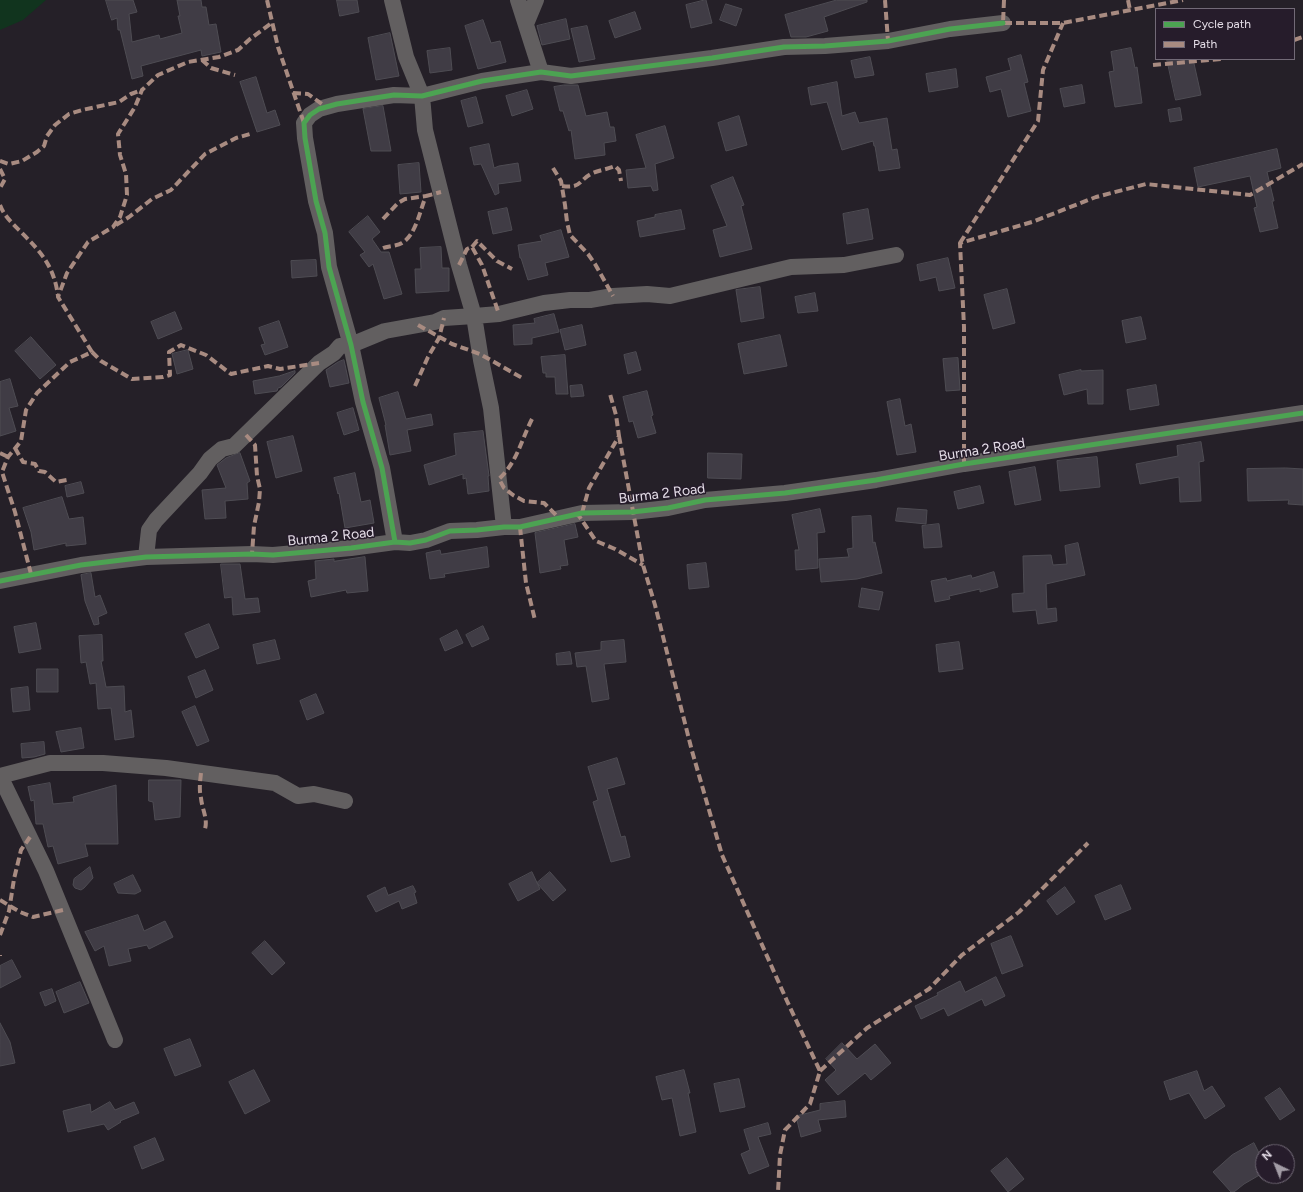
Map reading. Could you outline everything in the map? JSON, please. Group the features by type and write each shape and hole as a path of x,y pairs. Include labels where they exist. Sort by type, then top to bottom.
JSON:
{"street":[{"path":"392,0 406,56 422,96 425,130 459,265 474,316 491,408 504,527"},
{"path":"518,0 541,72"},
{"path":"526,24 536,0"},
{"path":"395,542 382,468 363,402 351,345 329,267 325,233 316,201 305,138 304,123 310,115 319,109 337,104 394,95 422,96 482,81 541,72 571,76 784,47 825,46 888,41 950,29 1003,23"},
{"path":"146,557 149,530 156,520 200,473 210,459 222,449 234,446 320,363 334,353 340,346 351,345 385,331 435,322 444,318 499,314 544,303 570,300 590,300 613,296 648,294 670,296 791,267 844,266 896,255"},
{"name":"Burma 2 Road","path":"0,580 81,565 146,557 252,554 273,555 351,548 395,542 410,543 426,540 450,530 520,527 582,512 632,512 668,508 705,500 785,493 861,482 964,464 1303,413"},
{"path":"116,1040 46,871 0,776 50,763 103,763 166,768 275,783 298,796 314,794 345,801"}],"green space":[{"path":"0,0 46,0 23,20 0,30"}],"building":[{"path":"106,0 133,0 137,12 129,14 132,42 159,35 160,39 182,33 178,16 180,16 177,0 201,0 202,7 206,7 209,25 216,24 221,52 202,56 201,50 141,66 143,76 132,79 120,30 118,30 117,18 112,20"},
{"path":"337,0 357,0 359,12 340,16"},
{"path":"706,0 712,23 691,28 686,5"},
{"path":"837,0 867,0 867,2 824,17 828,31 806,37 791,37 785,15"},
{"path":"726,4 742,9 736,26 720,20"},
{"path":"635,12 641,29 615,38 609,21"},
{"path":"566,19 570,39 542,45 537,26"},
{"path":"483,20 491,43 500,41 506,62 478,69 465,26"},
{"path":"587,26 595,59 579,62 571,29"},
{"path":"390,33 399,76 376,80 368,38"},
{"path":"450,48 452,70 430,73 427,51"},
{"path":"1131,48 1135,68 1137,67 1142,103 1115,107 1109,72 1114,71 1111,52"},
{"path":"1021,55 1028,82 1024,83 1031,111 1008,117 1001,89 990,92 986,77 1011,70 1008,59"},
{"path":"870,57 874,75 855,78 851,61"},
{"path":"1167,60 1193,60 1201,95 1176,100"},
{"path":"956,69 958,87 929,92 926,74"},
{"path":"256,77 267,113 275,110 280,125 257,132 240,82"},
{"path":"837,82 842,116 855,112 859,123 887,118 892,150 897,149 900,168 879,171 873,141 842,150 827,102 811,105 808,88"},
{"path":"578,85 586,116 607,112 610,127 614,127 616,141 604,143 605,155 575,159 571,130 569,131 563,111 560,111 554,87"},
{"path":"1082,85 1085,103 1064,107 1060,89"},
{"path":"527,90 533,109 512,116 506,96"},
{"path":"476,97 483,123 468,127 461,101"},
{"path":"383,106 391,151 371,151 363,109"},
{"path":"1180,108 1182,120 1170,122 1168,110"},
{"path":"739,116 747,145 726,151 718,123"},
{"path":"665,126 674,158 655,164 658,190 653,191 651,186 628,188 626,170 646,168 636,135"},
{"path":"489,144 494,168 518,163 521,181 498,184 499,193 495,195 481,164 474,165 470,148"},
{"path":"1277,149 1281,168 1267,172 1274,201 1272,201 1278,228 1260,232 1254,208 1257,207 1250,176 1198,187 1194,168"},
{"path":"419,163 421,192 400,194 398,165"},
{"path":"733,177 744,205 741,206 752,249 720,257 713,230 727,226 711,186"},
{"path":"507,208 512,230 493,234 488,212"},
{"path":"868,209 873,239 847,244 843,214"},
{"path":"681,210 685,229 640,237 637,221 655,217 655,215"},
{"path":"368,216 380,232 372,239 381,252 389,252 402,294 384,299 373,264 369,267 360,255 365,252 349,232"},
{"path":"561,230 569,257 545,263 548,275 528,280 520,258 518,245 542,241 540,236"},
{"path":"441,247 442,268 449,268 449,291 416,293 415,269 421,269 420,248"},
{"path":"948,258 955,288 939,291 936,277 920,281 917,265"},
{"path":"316,260 317,276 292,278 291,261"},
{"path":"760,287 764,318 741,322 736,290"},
{"path":"1007,289 1015,323 993,329 984,295"},
{"path":"815,293 818,311 798,313 795,297"},
{"path":"175,312 182,329 158,339 151,322"},
{"path":"554,314 559,332 532,338 532,344 514,345 513,325 535,323 534,319"},
{"path":"1141,317 1146,339 1126,343 1122,321"},
{"path":"279,321 288,347 265,355 261,345 265,344 259,328"},
{"path":"582,325 586,345 565,350 560,330"},
{"path":"780,335 787,366 744,374 738,344"},
{"path":"31,337 56,365 40,379 15,351"},
{"path":"188,350 193,369 177,374 172,354"},
{"path":"636,352 641,370 628,374 624,355"},
{"path":"565,355 568,394 556,394 555,377 546,377 546,373 543,373 541,357"},
{"path":"958,358 960,390 946,391 943,359"},
{"path":"344,360 349,383 330,387 326,370"},
{"path":"1081,370 1103,370 1103,404 1088,404 1087,389 1064,395 1059,375"},
{"path":"295,371 295,373 281,387 278,388 277,391 255,394 253,381"},
{"path":"10,379 18,406 9,408 16,431 0,436 0,382"},
{"path":"582,385 584,396 571,397 570,386"},
{"path":"1156,385 1159,405 1130,410 1127,390"},
{"path":"647,391 653,415 651,416 656,433 638,438 633,421 629,422 623,397"},
{"path":"398,392 406,419 431,414 433,425 407,430 411,451 390,455 386,425 379,398"},
{"path":"900,399 905,426 911,424 916,452 897,455 887,402"},
{"path":"353,408 359,430 344,435 337,413"},
{"path":"483,431 489,476 489,491 468,494 466,478 463,479 463,474 429,485 424,465 456,455 454,434"},
{"path":"293,436 302,471 276,478 267,442"},
{"path":"1201,442 1204,461 1199,462 1201,501 1180,502 1179,477 1140,484 1136,464 1178,456 1177,446"},
{"path":"240,453 250,481 247,483 248,499 225,501 226,518 205,519 202,490 226,488 217,465 226,458"},
{"path":"708,453 742,454 741,479 708,478"},
{"path":"1097,457 1100,487 1060,491 1057,461"},
{"path":"1035,467 1041,500 1015,505 1009,472"},
{"path":"1247,469 1303,469 1303,505 1288,504 1289,500 1248,501"},
{"path":"355,473 361,502 370,500 374,523 345,528 339,493 338,494 334,478"},
{"path":"81,482 84,493 67,497 65,486"},
{"path":"980,486 984,503 958,509 954,492"},
{"path":"62,497 69,519 83,517 86,544 66,546 66,543 34,550 31,532 23,508"},
{"path":"898,508 927,510 926,524 896,521"},
{"path":"820,509 825,532 817,533 818,568 796,570 795,550 799,550 792,515"},
{"path":"871,516 873,543 875,542 882,573 857,579 821,582 819,559 849,557 847,549 853,548 852,517"},
{"path":"575,524 578,537 564,540 568,565 560,566 561,569 540,573 535,533"},
{"path":"939,524 942,547 924,548 922,526"},
{"path":"1078,543 1085,575 1046,584 1047,609 1056,608 1057,621 1038,624 1036,610 1013,612 1012,594 1024,593 1023,556 1051,555 1053,565 1067,564 1065,546"},
{"path":"487,547 489,567 444,574 445,577 430,579 426,553 440,550 441,554"},
{"path":"365,557 368,591 347,593 346,590 311,597 308,581 316,579 315,561 334,559 334,561"},
{"path":"706,563 709,587 689,589 687,565"},
{"path":"221,564 240,564 245,599 258,598 260,612 233,615 232,597 225,598"},
{"path":"994,572 998,587 980,592 980,589 949,596 950,599 935,602 931,581 946,578 947,581 971,575 972,578"},
{"path":"91,573 95,597 100,595 107,613 98,617 99,624 94,625 85,601 81,575"},
{"path":"862,588 883,592 879,610 859,607"},
{"path":"36,623 41,649 19,653 14,627"},
{"path":"209,624 219,648 196,658 185,634"},
{"path":"483,626 489,639 472,647 466,635"},
{"path":"457,630 463,643 445,651 440,639"},
{"path":"102,635 103,661 101,661 106,687 124,686 125,712 131,710 134,737 115,740 111,708 98,709 96,683 90,684 86,662 81,663 79,636"},
{"path":"275,640 280,659 257,664 253,645"},
{"path":"624,640 626,662 604,664 609,699 592,702 586,666 577,667 575,653 601,650 601,642"},
{"path":"959,642 963,669 939,672 936,645"},
{"path":"570,652 572,664 557,665 556,654"},
{"path":"37,669 58,669 58,692 37,692"},
{"path":"205,670 213,690 196,698 188,677"},
{"path":"28,687 30,710 13,712 11,689"},
{"path":"316,694 324,713 307,720 300,701"},
{"path":"195,706 209,741 197,746 182,712"},
{"path":"81,728 84,748 61,752 56,732"},
{"path":"44,742 45,754 22,758 21,744"},
{"path":"617,758 625,784 607,789 621,837 625,836 630,857 611,862 593,802 598,800 588,767"},
{"path":"149,780 181,780 180,817 155,820 153,802 149,801"},
{"path":"50,783 53,804 74,802 73,797 116,785 118,844 85,844 88,856 58,864 53,846 48,847 43,824 36,824 34,800 31,801 28,787"},
{"path":"90,867 93,878 81,890 75,888 73,885 74,879"},
{"path":"532,872 540,889 518,901 509,884"},
{"path":"550,872 566,890 553,901 537,883"},
{"path":"133,875 141,891 135,894 118,893 114,884"},
{"path":"1121,885 1131,909 1105,920 1095,896"},
{"path":"413,886 416,892 414,893 417,903 402,909 399,901 376,912 367,896 385,887 388,895"},
{"path":"1065,887 1075,902 1057,915 1047,901"},
{"path":"138,915 144,931 165,921 173,937 149,949 147,945 128,949 131,961 109,966 104,946 95,951 85,932"},
{"path":"1011,936 1023,966 1002,974 991,944"},
{"path":"265,941 285,963 272,975 252,953"},
{"path":"12,960 21,977 0,988 0,966"},
{"path":"996,977 1005,996 985,1006 982,999 948,1016 944,1008 921,1019 915,1006 938,995 937,993 960,981 965,992"},
{"path":"80,982 89,1003 64,1013 56,992"},
{"path":"52,989 56,1001 45,1006 40,993"},
{"path":"0,1023 10,1042 15,1063 0,1066"},
{"path":"190,1039 201,1066 175,1076 164,1049"},
{"path":"842,1043 857,1059 875,1044 891,1063 871,1080 865,1073 838,1095 825,1080 836,1070 826,1059"},
{"path":"254,1070 270,1101 245,1114 229,1082"},
{"path":"684,1070 690,1093 688,1093 696,1132 680,1136 672,1098 662,1100 656,1077"},
{"path":"1197,1071 1204,1091 1212,1086 1225,1106 1205,1119 1189,1093 1170,1100 1164,1082"},
{"path":"739,1079 745,1107 720,1112 714,1084"},
{"path":"1280,1088 1295,1110 1280,1120 1265,1098"},
{"path":"845,1101 846,1117 818,1120 821,1131 801,1137 796,1116 820,1110 820,1104"},
{"path":"110,1102 115,1110 134,1102 139,1113 120,1121 121,1122 108,1130 104,1124 68,1132 63,1111 90,1104 91,1112"},
{"path":"768,1123 771,1134 758,1137 769,1166 749,1174 741,1154 750,1150 744,1130"},
{"path":"155,1138 164,1160 142,1169 134,1147"},
{"path":"1254,1143 1255,1145 1255,1178 1234,1192 1231,1192 1213,1172 1232,1155"},
{"path":"1007,1158 1024,1179 1008,1192 991,1171"}],"marked path":[{"path":"267,0 278,47 304,123"},
{"path":"885,0 888,41"},
{"path":"1004,0 1003,23 1063,23 1183,0"},
{"path":"1128,0 1130,10"},
{"path":"92,352 58,297 67,273 88,242 113,227 120,217 127,195 126,174 120,155 118,134 135,107 142,90 158,75 188,62 219,57 238,50 273,22"},
{"path":"960,243 1038,121 1043,70 1063,23"},
{"path":"1295,40 1303,37"},
{"path":"202,60 211,68 235,75"},
{"path":"1153,65 1210,60"},
{"path":"0,161 9,164 22,161 37,152 44,146 47,136 55,125 69,114 119,102 131,94 142,90"},
{"path":"293,93 308,94 326,107"},
{"path":"116,225 152,199 171,190 205,154 236,138 250,134"},
{"path":"964,464 964,327 960,243 1032,222 1096,197 1146,184 1250,195 1303,164"},
{"path":"562,186 568,187 577,185 593,173 615,166 619,170 621,181"},
{"path":"553,168 561,181 570,235 588,254 613,296"},
{"path":"0,169 5,179 0,188"},
{"path":"383,248 400,244 407,239 417,222 426,196 441,192"},
{"path":"383,219 398,203 405,199 426,196"},
{"path":"0,205 9,220 35,246 46,260 53,276 58,296"},
{"path":"472,247 477,241 497,261 512,269"},
{"path":"459,265 467,249 472,247 482,265 499,314"},
{"path":"415,386 428,357 439,338 444,318"},
{"path":"418,325 452,344 480,354 524,379"},
{"path":"31,574 15,512 2,472 8,457 21,441 26,410 37,393 70,362 92,352 101,361 132,379 163,377 170,375 169,352 181,345 206,355 231,374 268,366 280,369 319,363"},
{"path":"582,513 589,488 619,436 616,415 610,394"},
{"path":"532,419 510,466 499,479 504,488 513,495 524,501 544,503 559,518"},
{"path":"246,435 255,445 257,476 260,489 254,526 252,554"},
{"path":"619,436 643,565 655,605 692,751 722,855 820,1071 810,1104 785,1130 780,1155 778,1192"},
{"path":"15,448 23,462 35,464 39,471 45,472 56,482 67,480"},
{"path":"0,453 8,457"},
{"path":"575,514 579,516 596,541 615,549 643,565"},
{"path":"520,527 526,583 535,620"},
{"path":"201,773 200,792 206,825 205,829"},
{"path":"0,935 9,911 14,879 21,850 30,837"},
{"path":"820,1071 867,1028 929,989 962,955 1019,912 1088,843"},
{"path":"0,900 20,912 33,917 63,910"}],"cycle path":[{"path":"395,542 382,468 363,402 351,345 329,267 325,233 316,201 305,138 304,123 310,115 319,109 337,104 394,95 422,96 482,81 541,72 571,76 784,47 825,46 888,41 950,29 1003,23"},
{"path":"0,581 81,565 146,557 252,554 273,555 351,548 395,542 410,543 426,540 450,531 520,527 582,513 632,512 668,508 705,500 785,493 876,480 964,464 1303,413"}]}
